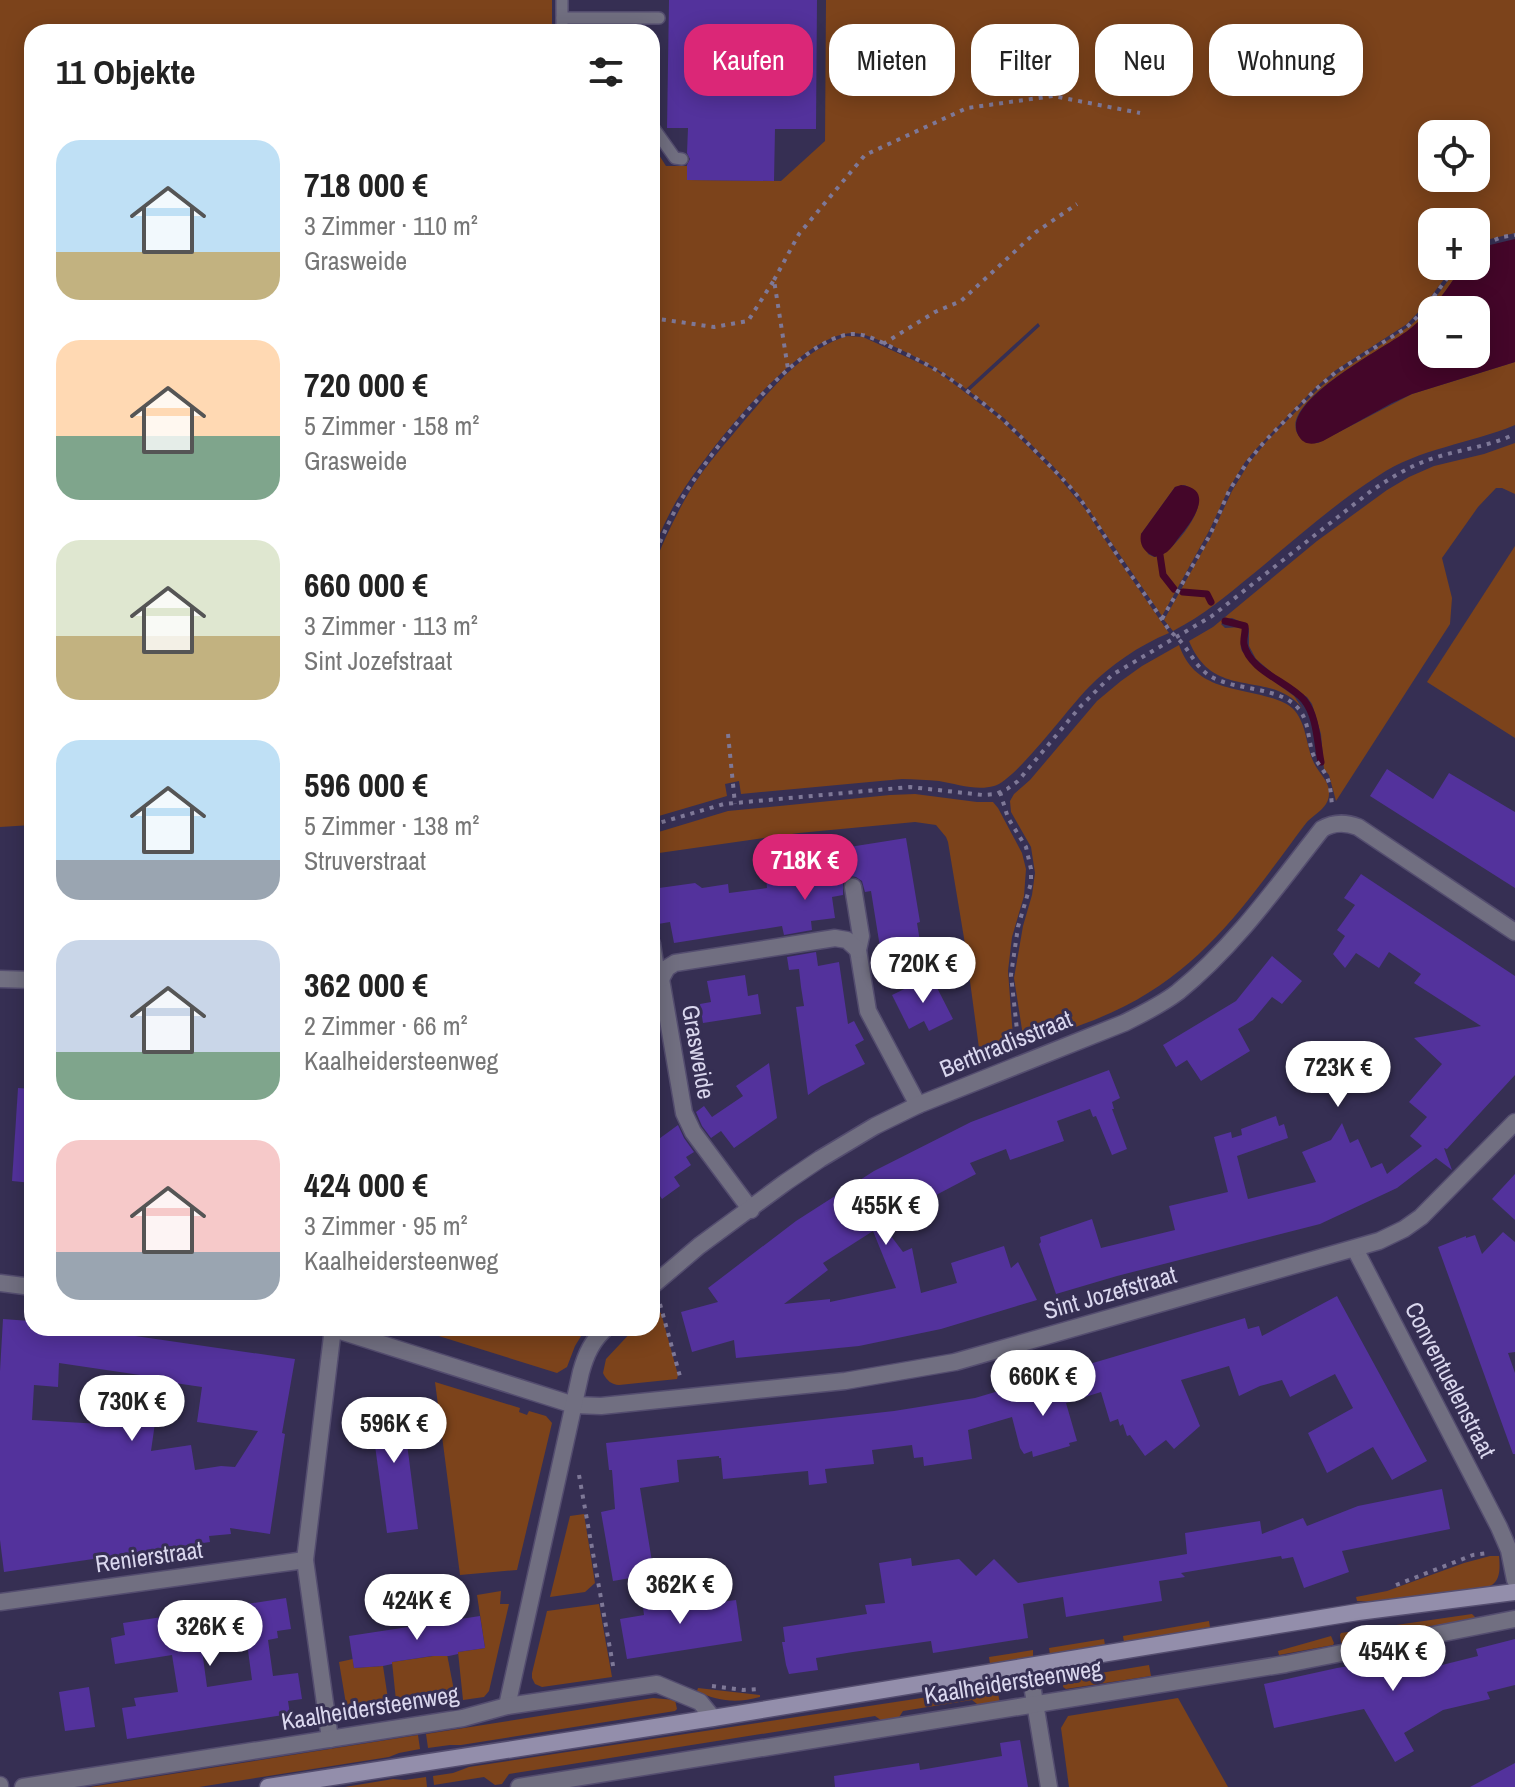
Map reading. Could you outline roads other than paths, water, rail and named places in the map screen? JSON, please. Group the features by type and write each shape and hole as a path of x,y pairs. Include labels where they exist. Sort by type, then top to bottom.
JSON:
{"street":[{"name":"Berthradisstraat","path":"660,1279 699,1246 820,1159 875,1126 918,1105 1124,1023 1176,993 1230,945 1322,829 1341,824 1358,827 1515,932"},
{"path":"853,887 861,936 858,950 868,1011 918,1105"},
{"name":"Grasweide","path":"751,1210 693,1132 684,1113 661,979 667,968 675,963 835,938 847,940 858,950"},
{"path":"0,979 24,980"},
{"name":"Sint Jozefstraat","path":"357,1336 574,1405 601,1406 845,1381 955,1362 1379,1241 1421,1217 1515,1122"},
{"name":"Conventuelenstraat","path":"1355,1249 1509,1550 1515,1580"},
{"path":"0,1283 24,1286"},
{"path":"330,1739 305,1560 331,1336"},
{"path":"507,1706 587,1351 598,1336"},
{"name":"Renierstraat","path":"0,1602 305,1560"},
{"name":"Kaalheidersteenweg","path":"268,1787 713,1718 1358,1612 1515,1592"},
{"name":"Kaalheidersteenweg","path":"519,1787 1286,1664 1514,1619"},
{"path":"1029,1667 1049,1787"},
{"name":"Kaalheidersteenweg","path":"23,1787 463,1718 507,1706 657,1684 700,1702 713,1718"}],"lane":[{"path":"562,0 562,24"},
{"path":"562,18 659,18"},
{"path":"660,137 675,158 682,159"}],"waterway":[{"path":"1160,555 1163,575 1174,589"},
{"path":"1183,592 1207,594 1211,602"},
{"path":"1225,621 1245,626 1244,644 1253,662 1304,700 1314,721 1321,762"}]}
